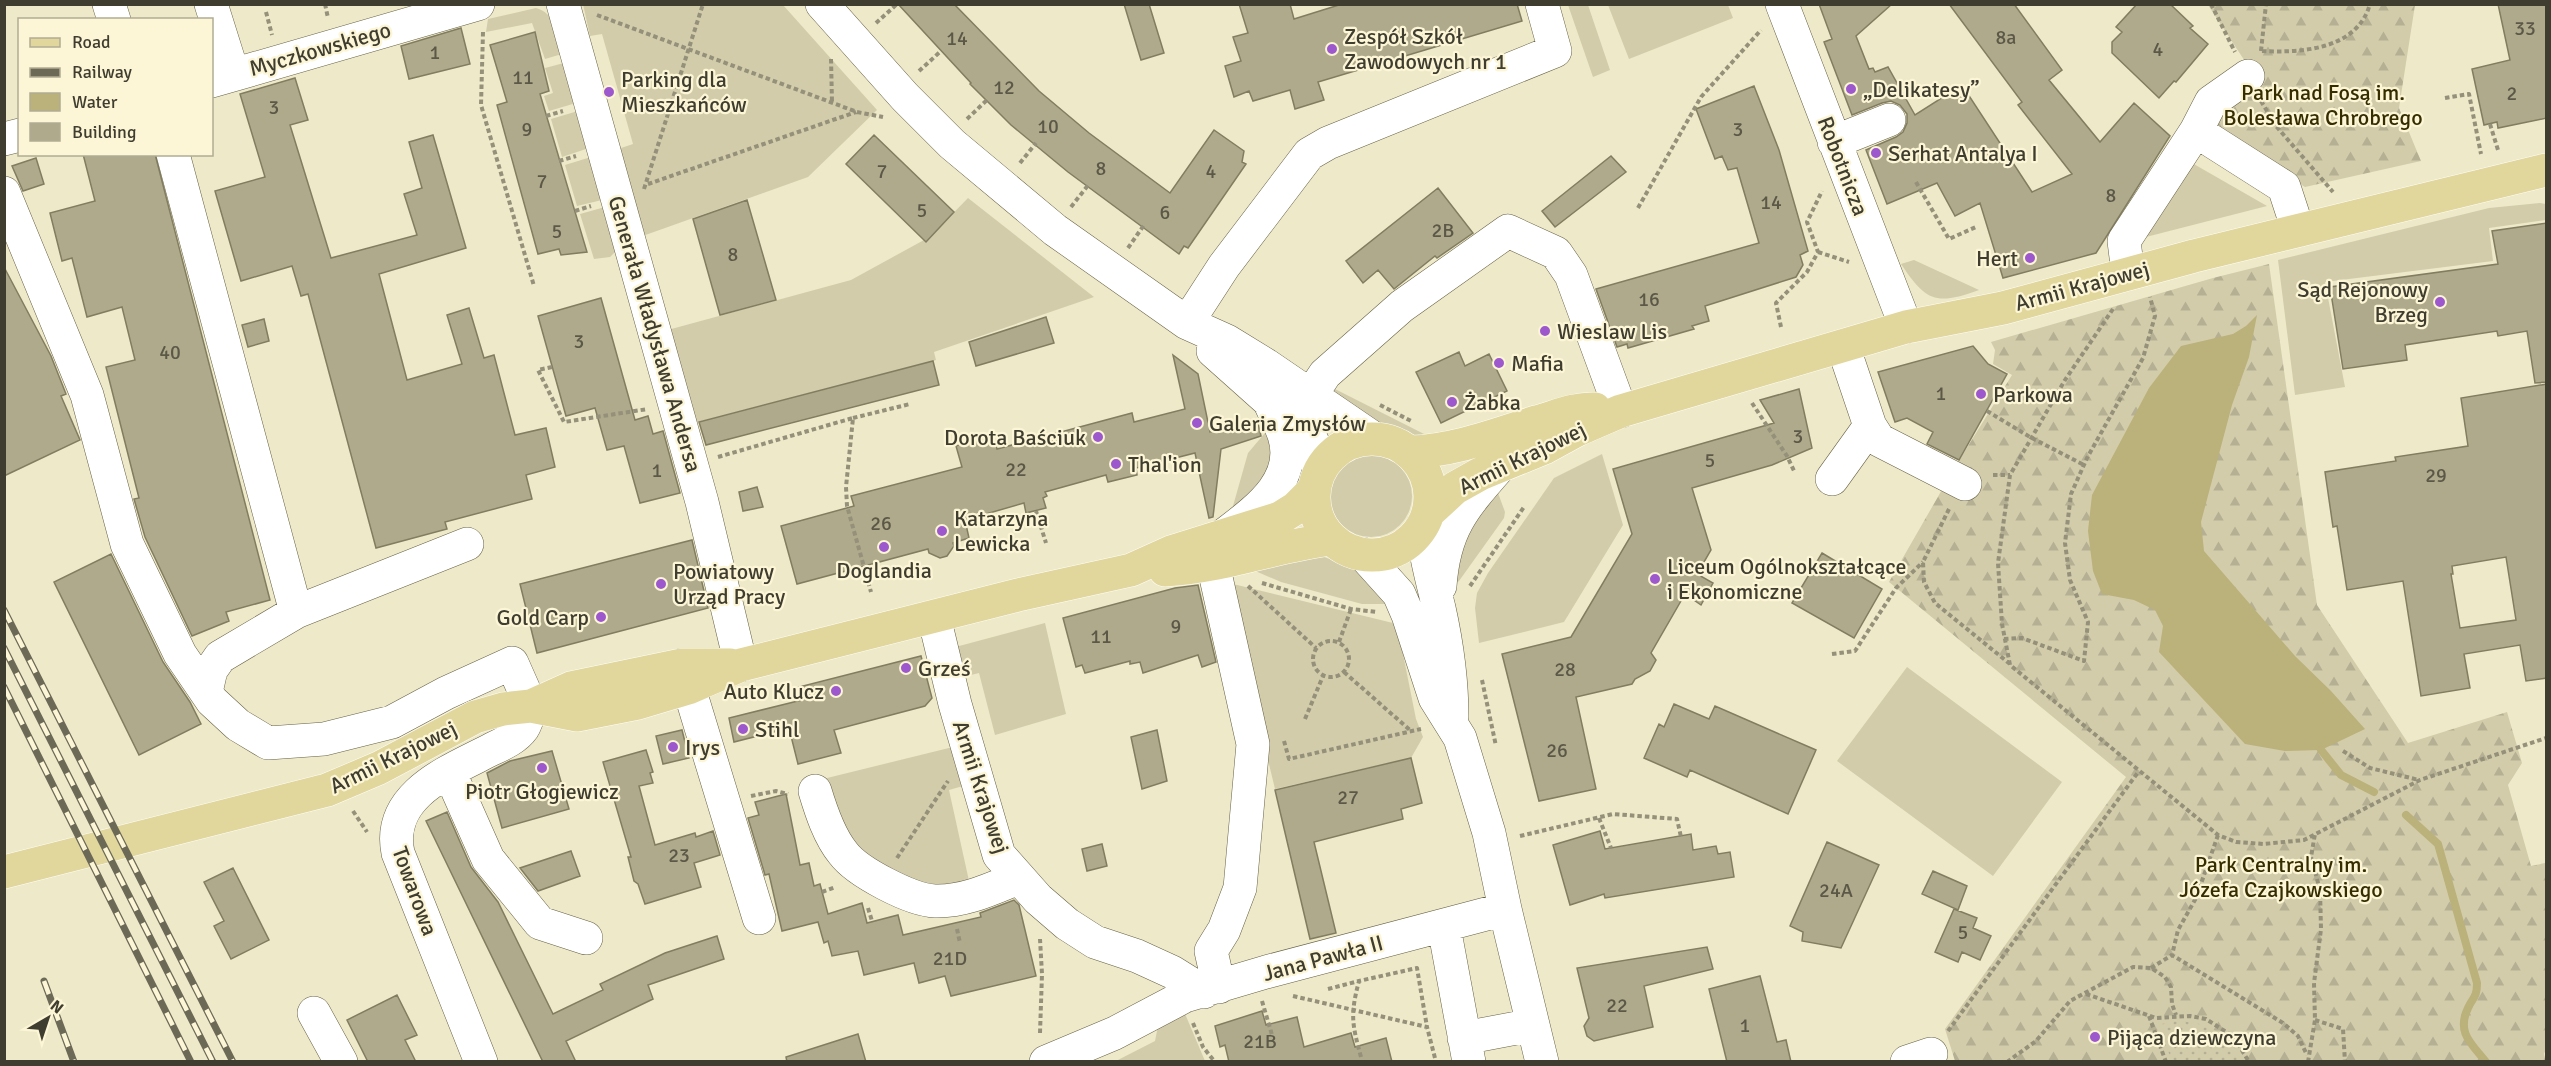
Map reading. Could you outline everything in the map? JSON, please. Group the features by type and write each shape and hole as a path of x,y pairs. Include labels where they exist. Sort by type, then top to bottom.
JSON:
{"main road":[{"name":"Armii Krajowej","path":"1425,519 1455,488 1621,411 1906,327 2002,308 2132,289 2298,230 2547,170"},
{"name":"Armii Krajowej","path":"1416,439 1430,452 1455,447 1585,409 1621,411"},
{"path":"1373,438 1399,444 1416,439 1431,496 1425,519 1414,538 1390,552 1364,554 1352,552 1332,539 1317,517 1317,481 1329,458 1341,447 1357,440 1373,438"},
{"name":"Armii Krajowej","path":"1218,550 1296,508 1317,481"},
{"name":"Armii Krajowej","path":"4,872 40,865 327,790 379,768 475,717 503,709 531,706 577,715 638,703 685,676 741,665 1018,595 1131,570 1171,552 1294,544 1332,539"}],"street":[{"name":"Myczkowskiego","path":"211,4 222,77 481,16"},
{"path":"822,4 905,98 987,175 1055,230 1187,323 1269,401 1295,414 1307,429 1313,443 1317,481"},
{"path":"1187,323 1224,266 1309,154 1328,143 1555,51 1542,4"},
{"name":"Robotnicza","path":"1782,4 1906,327"},
{"name":"Generała Władysława Andersa","path":"575,8 624,224 692,465 741,665"},
{"path":"2132,289 2124,241 2196,131 2211,102 2248,76"},
{"path":"1834,142 1890,120"},
{"path":"2196,131 2284,187 2298,230"},
{"path":"174,156 296,612"},
{"path":"4,193 87,395 127,544 180,654 212,701 238,725 268,743 324,739 392,722 446,693 512,663 531,706"},
{"path":"1311,395 1325,374 1402,306 1508,231 1556,253 1571,275 1621,411"},
{"path":"1187,323 1227,341 1373,438"},
{"path":"1843,346 1870,426 1879,440 1965,484"},
{"path":"1203,992 1211,951 1224,930 1240,888 1253,744 1218,550 1263,504 1284,474 1287,453 1285,437 1269,401"},
{"path":"1832,479 1870,426"},
{"path":"1452,725 1452,602 1441,571 1445,546 1451,529 1474,495 1500,466"},
{"path":"1425,519 1425,556 1452,602"},
{"path":"206,692 211,670 220,657 296,612 467,544"},
{"path":"1364,554 1399,594 1432,690 1460,738 1490,833 1505,909 1542,1062"},
{"name":"Armii Krajowej","path":"934,617 955,704 970,748 999,855 1028,888 1066,924 1095,942 1163,968 1203,992"},
{"path":"685,676 759,918"},
{"name":"Towarowa","path":"481,1062 398,853 395,837 406,806 436,778 509,740 523,728 531,706"},
{"path":"449,771 489,859 540,923 586,938"},
{"path":"814,791 836,844 844,855 882,880 918,898 935,901 960,899 1028,888"},
{"name":"Jana Pawła II","path":"1043,1051 1115,1032 1203,992 1316,959 1444,927 1505,909"},
{"path":"1444,927 1467,1050 1533,1025"},
{"path":"314,1013 341,1062"}],"path":[{"path":"624,224 647,184 703,4"},
{"path":"876,23 897,4"},
{"path":"2211,4 2276,126 2333,192"},
{"path":"2266,4 2261,51 2298,52 2329,46 2357,28 2370,4"},
{"path":"575,8 857,112 884,117"},
{"path":"266,12 273,39"},
{"path":"481,16 481,105 534,286"},
{"path":"1638,208 1701,97 1762,30"},
{"path":"831,50 832,102"},
{"path":"919,71 941,51"},
{"path":"2445,99 2469,93 2481,154"},
{"path":"967,119 987,99"},
{"path":"647,184 857,112"},
{"path":"2490,124 2498,150"},
{"path":"1019,165 1036,143"},
{"path":"1916,182 1949,239 1976,227"},
{"path":"1071,207 1089,184"},
{"path":"1781,327 1776,303 1807,272 1818,252 1807,222 1823,190"},
{"path":"1128,249 1144,225"},
{"path":"1818,252 1852,263"},
{"path":"2004,639 2022,638 2084,661 2088,622 2070,580 2065,543 2072,494 2084,465 2143,358 2155,316 2132,289 2065,380 2010,475 1998,563 2004,639 2010,664"},
{"path":"552,367 538,370 564,422 653,408"},
{"path":"1748,397 1787,456 1794,473"},
{"path":"1376,403 1416,439"},
{"path":"692,465 853,418 910,404"},
{"path":"1987,411 2030,437 2084,465"},
{"path":"853,418 846,487 847,506 871,592"},
{"path":"1832,654 1855,651 1896,588 1923,562 1943,518 1965,484"},
{"path":"1452,602 1524,507"},
{"path":"1036,511 1046,543"},
{"path":"1923,562 1924,582 1935,603 2218,835 2236,842 2264,844 2304,840 2420,780 2547,738"},
{"path":"1261,583 1351,609 1386,615"},
{"path":"1247,585 1316,648"},
{"path":"1339,642 1351,609"},
{"path":"1339,642 1349,652 1350,659 1344,672 1330,677 1323,675 1313,660 1316,648 1323,643 1339,642"},
{"path":"1283,738 1288,759 1412,732 1344,672"},
{"path":"1305,719 1323,675"},
{"path":"882,880 970,748"},
{"path":"2343,751 2370,768 2420,780"},
{"path":"1919,1058 2139,771"},
{"path":"1516,837 1613,814 1677,819 1681,837"},
{"path":"1599,818 1611,848"},
{"path":"2307,1055 2314,1020 2314,983 2321,929 2320,890 2312,857 2315,833"},
{"path":"2151,968 2172,956 2178,930 2196,897 2218,835"},
{"path":"1028,888 1042,974 1043,1051"},
{"path":"2172,956 2283,1023 2298,1036 2308,1062"},
{"path":"2007,1062 2036,1041 2070,1000 2086,994 2133,967 2151,968 2165,977 2172,987 2172,1004 2176,1015"},
{"path":"1361,1057 1352,1025 1352,1008 1359,981 1417,968 1436,1062"},
{"path":"1259,989 1272,1035"},
{"path":"1203,992 1203,1047 1215,1062"},
{"path":"1285,994 1428,1027"},
{"path":"2086,994 2156,1018 2176,1015 2206,1019 2234,1037 2249,1062"},
{"path":"2149,1016 2166,1062"},
{"path":"2314,1020 2343,1029 2345,1062"}],"green space":[{"path":"583,4 783,5 877,110 808,177 637,238 615,150 633,144 602,34 590,36"},
{"path":"1568,5 1588,5 1610,70 1593,77"},
{"path":"1608,5 1728,5 1733,18 1629,59"},
{"name":"Park nad Fosą im. Bolesława Chrobrego","path":"2208,5 2415,5 2399,108 2421,161 2305,187 2211,128 2254,75"},
{"path":"536,8 552,20 562,54 545,59 532,23 486,32 488,19"},
{"path":"564,63 576,103 549,111 544,96 553,93 545,68"},
{"path":"578,111 589,148 562,157 551,119"},
{"path":"591,157 602,200 577,206 565,165"},
{"path":"2192,163 2267,206 2142,238"},
{"path":"968,198 1094,297 934,352 936,360 933,361 690,424 664,331 851,280 924,240 926,241"},
{"path":"2546,204 2546,220 2489,228 2493,261 2325,282 2345,387 2295,395 2278,260 2489,208"},
{"path":"605,207 617,250 610,257 594,259 580,214"},
{"path":"1914,260 1979,290 1952,298 1933,297 1918,286 1901,264"},
{"name":"Park Centralny im. Józefa Czajkowskiego","path":"2269,264 2317,605 2408,743 2507,712 2522,763 2508,785 2531,866 2545,863 2546,1049 2544,1054 2546,1061 1955,1061 1945,1029 2126,777 1889,582 1955,467 2012,375 1993,364 1995,350 1991,342"},
{"path":"1331,387 1432,438 1417,437 1389,425 1365,423 1339,408"},
{"path":"1270,427 1274,469 1236,508 1233,506 1248,453"},
{"path":"1602,454 1623,525 1564,622 1479,643 1475,608 1477,593 1488,573 1554,478"},
{"path":"1363,455 1379,455 1394,462 1405,473 1412,488 1409,512 1400,525 1379,537 1363,537 1348,530 1337,519 1330,504 1330,488 1337,473 1348,462"},
{"path":"1498,493 1505,512 1504,518 1459,581 1453,585 1461,533"},
{"path":"1316,554 1368,573 1394,604 1362,604 1281,582 1253,570"},
{"path":"1225,582 1397,624 1416,719 1423,737 1411,758 1275,789"},
{"path":"1045,623 1066,714 995,735 979,673 959,678 948,649"},
{"path":"1907,667 2062,782 1993,876 1837,761"},
{"path":"957,746 970,784 949,790 971,890 946,894 865,862 819,780"},
{"path":"1183,1009 1205,1061 1114,1062 1155,1041 1159,1021"},
{"path":"2174,1021 2196,1023 2215,1030 2231,1043 2243,1061 2172,1061 2158,1025"}],"water":[{"path":"2257,315 2249,357 2232,405 2201,522 2204,551 2295,656 2365,729 2321,750 2285,751 2245,744 2159,652 2163,626 2155,610 2134,600 2102,594 2093,571 2088,531 2092,495 2149,388 2181,346 2233,334"}],"building":[{"path":"898,4 954,4 1039,91 1089,133 1170,193 1214,130 1244,151 1242,162 1246,164 1188,248 1184,246 1179,254 1068,172 1011,125 970,84"},
{"path":"1124,4 1149,4 1164,53 1141,60"},
{"name":"Zespół Szkół Zawodowych nr 1","path":"1239,4 1290,4 1294,19 1342,4 1517,4 1522,21 1318,82 1324,100 1295,109 1290,90 1253,101 1249,91 1234,97 1225,66 1241,61 1233,37 1248,33"},
{"path":"1819,4 1892,4 1856,36 1869,69 1873,68 1875,72 1888,67 1915,115 1962,85 2032,192 2072,174 2018,105 2022,102 1949,4 2014,4 2062,70 2049,80 2100,142 2134,103 2170,136 2096,253 2003,278 1980,203 1955,216 1937,183 1887,204 1866,150 1903,132 1907,123 1907,114 1900,105 1891,101 1852,115 1824,42 1832,39"},
{"path":"2137,4 2170,4 2193,26 2190,28 2208,44 2176,82 2174,81 2159,98 2112,53 2112,42 2122,32 2116,27"},
{"path":"2498,4 2547,4 2547,118 2498,128 2497,122 2484,125 2472,69 2510,60"},
{"path":"461,28 470,64 409,79 401,46"},
{"path":"535,32 549,91 540,94 587,252 561,255 559,249 538,254 497,105 507,102 490,45"},
{"path":"295,78 308,120 290,125 331,258 417,235 404,194 422,188 409,142 433,135 466,248 379,274 407,380 462,364 447,315 469,308 484,358 494,355 515,435 546,428 555,467 526,475 532,499 445,522 447,529 376,548 308,294 301,296 292,266 241,281 215,191 265,177 240,94"},
{"path":"1754,86 1779,150 1808,251 1800,255 1803,265 1796,277 1705,306 1709,321 1692,326 1694,329 1628,348 1627,344 1617,347 1596,289 1759,243 1737,168 1728,170 1722,156 1715,159 1696,109"},
{"path":"874,135 954,212 926,242 846,164"},
{"path":"84,156 156,156 270,600 226,612 229,621 192,636 145,537 134,499 139,498 106,367 135,360 122,307 87,317 72,258 62,261 50,213 95,201"},
{"path":"1611,156 1626,172 1555,227 1542,211"},
{"path":"36,158 44,184 23,191 12,166"},
{"path":"1438,188 1473,233 1437,258 1435,256 1394,289 1378,270 1363,283 1346,261"},
{"path":"747,200 776,300 720,315 693,219"},
{"name":"Sąd Rejonowy Brzeg","path":"2547,223 2547,382 2535,383 2527,331 2498,336 2497,331 2405,345 2407,360 2343,369 2330,287 2498,264 2492,231"},
{"path":"4,267 51,356 66,394 61,396 80,440 4,476"},
{"path":"601,298 635,420 648,416 653,434 663,431 680,493 640,503 624,446 607,450 595,408 566,416 538,316"},
{"path":"1046,317 1054,343 976,366 969,342"},
{"path":"264,319 269,341 248,347 242,325"},
{"path":"1973,346 1988,364 2007,374 1959,460 1927,444 1933,432 1907,418 1895,422 1878,372"},
{"path":"1459,352 1465,366 1489,354 1507,391 1441,423 1416,372"},
{"path":"1173,355 1198,374 1210,432 1258,423 1261,436 1221,449 1213,517 1209,518 1195,453 1136,468 1137,475 1108,482 1106,475 1045,492 1047,496 1043,498 1046,508 1026,513 1024,503 965,520 969,538 953,543 954,546 947,556 940,558 929,553 928,549 797,584 781,526 854,506 851,496 962,467 956,446 983,437 993,435 997,449 1132,413 1134,422 1185,409"},
{"path":"933,361 939,385 706,445 699,422"},
{"path":"2547,384 2547,678 2526,681 2520,645 2464,654 2470,688 2421,696 2403,581 2347,590 2337,526 2333,527 2325,472 2396,461 2395,457 2468,446 2461,398","holes":["2506,557 2516,620 2460,628 2451,574 2453,574 2452,566"]},
{"name":"Liceum Ogólnokształcące i Ekonomiczne","path":"1799,389 1812,448 1772,465 1692,488 1711,550 1697,574 1713,583 1701,605 1685,594 1651,653 1656,660 1650,671 1635,679 1632,684 1576,697 1596,789 1539,801 1502,654 1571,637 1632,534 1613,469 1774,423 1760,400"},
{"path":"757,487 763,507 743,511 739,492"},
{"path":"692,540 708,608 537,653 520,584"},
{"path":"1822,553 1882,589 1854,638 1792,603"},
{"path":"111,554 163,662 190,702 201,724 139,755 54,582"},
{"path":"1198,585 1216,662 1202,667 1198,655 1143,673 1140,662 1130,664 1130,661 1085,673 1082,665 1076,667 1063,618 1175,588"},
{"path":"921,656 932,698 925,706 834,730 841,753 798,764 789,728 734,742 729,718 802,700 799,687"},
{"path":"1674,704 1709,719 1715,706 1816,750 1788,814 1690,770 1687,777 1644,758 1659,724 1664,727"},
{"name":"Irys","path":"682,730 689,758 663,764 656,736"},
{"path":"1157,730 1167,781 1142,789 1131,737"},
{"path":"646,750 653,772 650,773 653,783 639,786 655,845 695,833 696,837 713,831 720,855 694,863 701,887 645,904 638,884 634,881 628,857 631,857 603,762"},
{"path":"552,751 569,809 502,828 487,773 510,761"},
{"path":"1411,758 1422,803 1401,809 1403,819 1314,842 1336,933 1310,939 1275,790"},
{"path":"786,794 800,865 809,863 814,886 820,884 828,914 862,903 867,923 898,915 903,935 981,917 980,913 1014,900 1019,905 1036,976 951,996 945,976 919,983 914,963 864,975 858,951 832,956 828,941 824,943 818,922 782,931 769,874 765,875 748,818 759,815 755,802"},
{"path":"447,812 471,867 498,902 553,1014 603,990 600,984 665,953 717,936 724,959 648,985 653,999 566,1041 576,1062 543,1062 426,821"},
{"path":"1600,831 1605,849 1691,834 1693,850 1716,846 1718,854 1730,852 1734,877 1605,898 1604,894 1570,905 1553,845"},
{"path":"1827,842 1879,865 1841,948 1802,941 1803,932 1790,926"},
{"path":"1102,844 1107,866 1087,871 1082,849"},
{"path":"571,851 580,876 538,891 520,868"},
{"path":"233,868 269,940 231,959 214,926 224,921 204,882"},
{"path":"1933,871 1967,886 1958,910 1922,894"},
{"path":"1954,909 1977,918 1973,928 1991,936 1980,960 1962,952 1958,962 1935,952"},
{"path":"1707,947 1713,969 1644,986 1653,1027 1594,1041 1587,1036 1584,1026 1589,1018 1577,968"},
{"path":"1760,976 1777,1042 1786,1040 1791,1062 1727,1062 1709,989"},
{"path":"397,995 417,1035 405,1040 416,1062 368,1062 347,1020"},
{"path":"1262,1011 1266,1025 1297,1017 1304,1047 1351,1033 1355,1047 1386,1038 1392,1062 1229,1062 1225,1045 1220,1047 1215,1026"},
{"path":"858,1034 866,1062 787,1062 786,1057"}],"waterway":[{"path":"2321,750 2341,775 2374,792"},
{"path":"2406,815 2438,844 2477,983 2475,995 2465,1017 2465,1031 2471,1044 2486,1062"}],"railway":[{"path":"4,610 233,1062"},
{"path":"4,648 213,1062"},
{"path":"4,687 191,1062"},
{"path":"44,981 74,1062"}],"place":[{"name":"Zespół Szkół Zawodowych nr 1","path":"1332,49"},
{"name":"„Delikatesy”","path":"1851,89"},
{"name":"Parking dla Mieszkańców","path":"609,92"},
{"name":"Serhat Antalya I","path":"1876,153"},
{"name":"Hert","path":"2030,258"},
{"name":"Sąd Rejonowy Brzeg","path":"2440,302"},
{"name":"Wieslaw Lis","path":"1545,331"},
{"name":"Mafia","path":"1499,363"},
{"name":"Parkowa","path":"1981,394"},
{"name":"Żabka","path":"1452,402"},
{"name":"Galeria Zmysłów","path":"1197,423"},
{"name":"Dorota Baściuk","path":"1098,437"},
{"name":"Thal'ion","path":"1116,464"},
{"name":"Katarzyna Lewicka","path":"942,531"},
{"name":"Doglandia","path":"884,547"},
{"name":"Liceum Ogólnokształcące i Ekonomiczne","path":"1655,579"},
{"name":"Powiatowy Urząd Pracy","path":"661,584"},
{"name":"Gold Carp","path":"601,617"},
{"name":"Grześ","path":"906,668"},
{"name":"Auto Klucz","path":"836,691"},
{"name":"Stihl","path":"743,729"},
{"name":"Irys","path":"673,747"},
{"name":"Piotr Głogiewicz","path":"542,768"},
{"name":"Pijąca dziewczyna","path":"2095,1037"}]}
